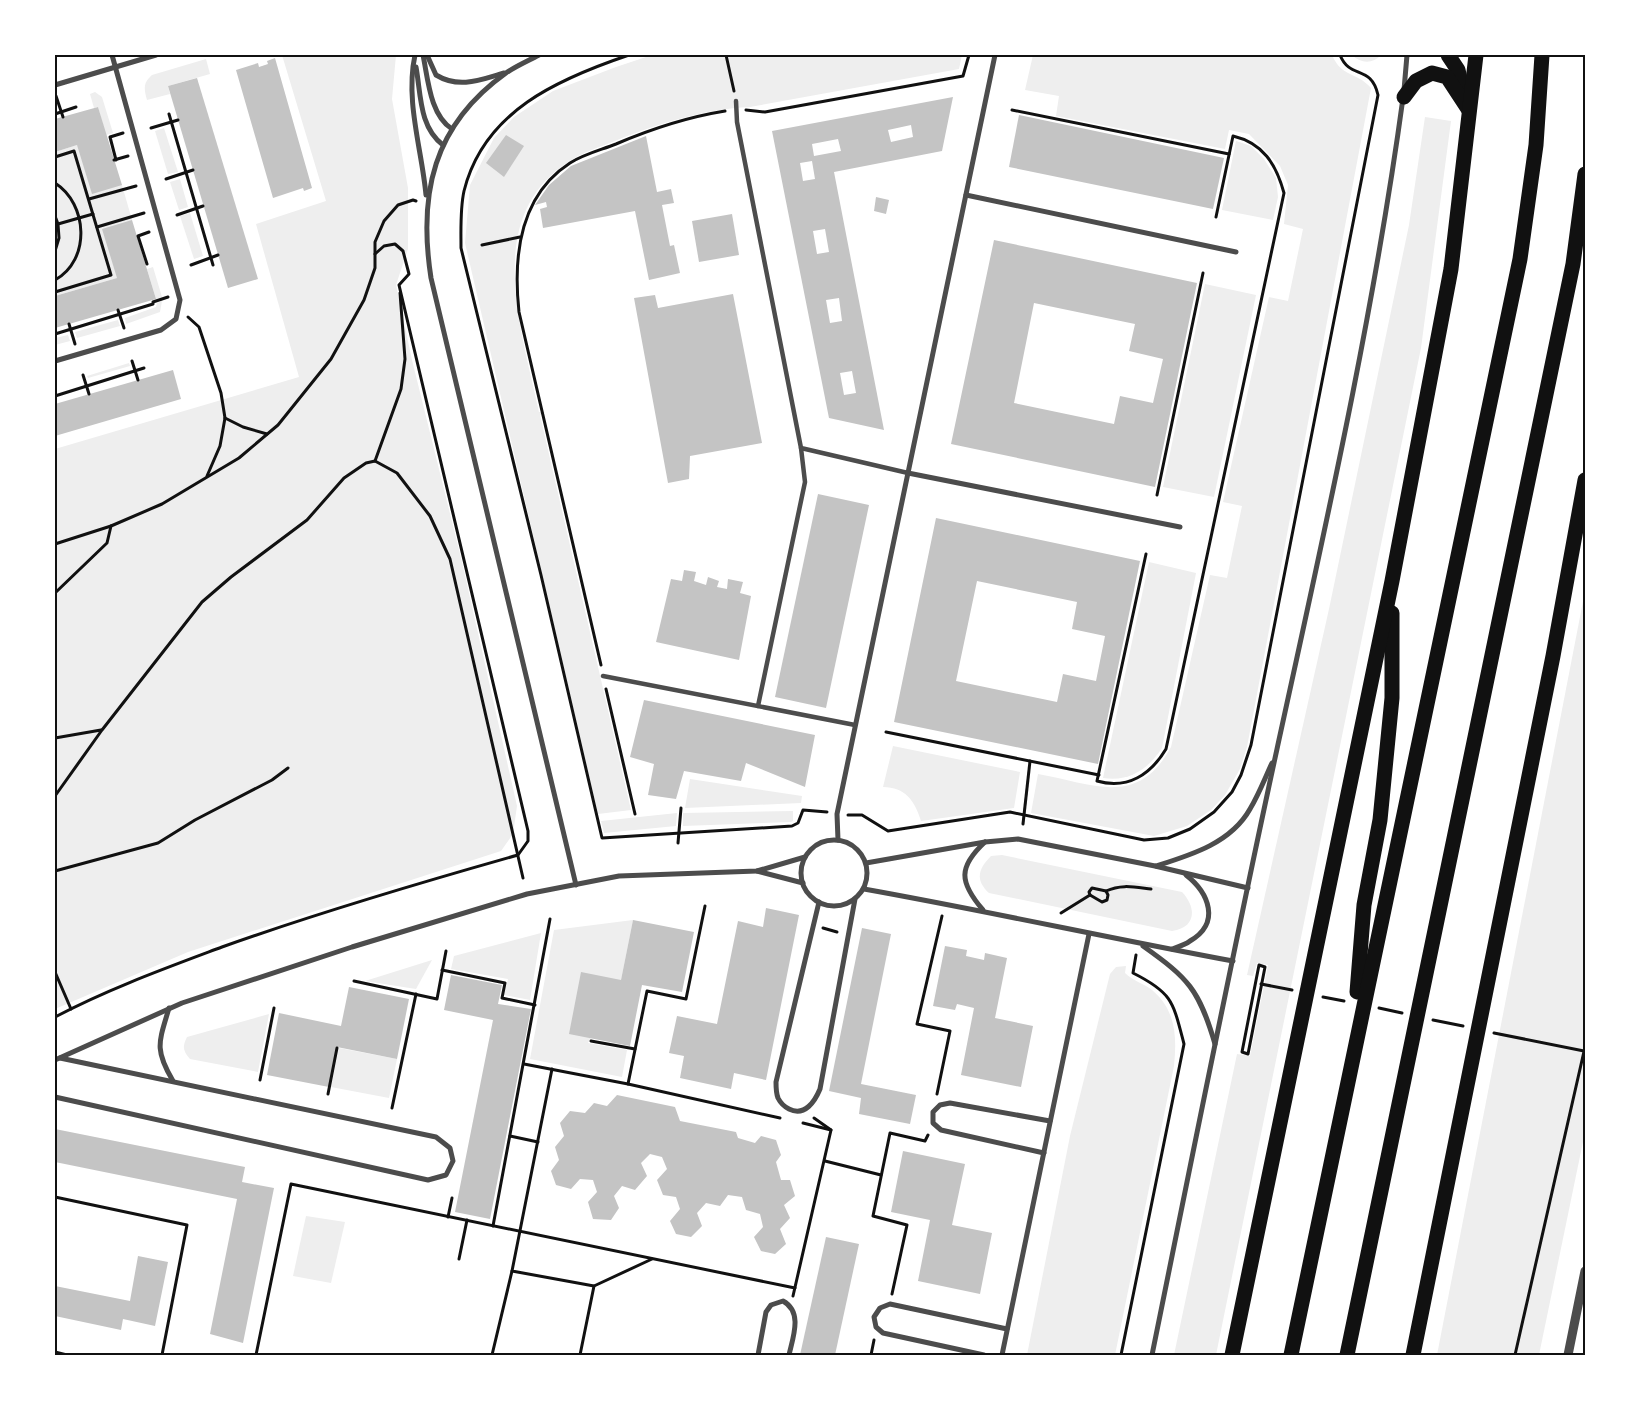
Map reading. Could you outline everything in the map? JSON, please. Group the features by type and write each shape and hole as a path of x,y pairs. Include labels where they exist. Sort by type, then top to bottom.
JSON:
{"highway":[{"path":"1448,55 1458,70 1469,112"},
{"path":"1232,1355 1392,581 1451,269 1476,55"},
{"path":"1291,1355 1352,1054 1520,259 1536,145 1542,55"},
{"path":"1404,96 1416,81 1432,73 1447,77 1469,112"},
{"path":"1347,1355 1573,264 1585,174"},
{"path":"1413,1355 1551,666 1585,480"},
{"path":"1352,1054 1364,905 1380,820 1392,698 1392,581"}],"street":[{"path":"55,361 161,330 176,319 178,310 178,294 112,55"},
{"path":"55,85 156,55"},
{"path":"423,55 430,91 438,113 444,124 452,129"},
{"path":"427,55 436,75 454,83 473,82 507,72"},
{"path":"539,55 507,72 473,100 452,129 438,155 430,180 426,246 431,278 576,885"},
{"path":"838,840 837,814 994,55"},
{"path":"1152,1355 1276,753 1350,416 1395,162 1404,96 1407,55"},
{"path":"415,57 426,123 434,138 443,145"},
{"path":"415,57 412,94 423,164 427,206"},
{"path":"736,101 737,122 801,448 805,482 758,706"},
{"path":"966,195 1236,252"},
{"path":"801,448 908,473 1180,527"},
{"path":"603,676 855,725"},
{"path":"1155,866 1202,850 1235,827 1250,810 1276,753"},
{"path":"866,863 985,842 1018,839 1155,866 1248,888"},
{"path":"57,1059 169,1008 352,947 527,894 619,876 757,871 805,857 819,844 838,840 850,844 860,852 866,863 867,876 864,889 856,899 844,905 831,906 819,902 809,894 803,883 801,870 805,857"},
{"path":"983,910 970,895 964,876 966,864 972,854 985,842"},
{"path":"757,871 803,883"},
{"path":"1172,949 1191,941 1200,932 1208,913 1207,900 1199,885 1184,873"},
{"path":"864,889 983,910 1090,934 1233,961"},
{"path":"819,902 776,1082 778,1099 785,1107 795,1112 804,1110 815,1102 820,1089 856,899"},
{"path":"1002,1355 1090,934"},
{"path":"1140,944 1177,970 1189,983 1207,1018 1215,1047"},
{"path":"169,1008 159,1039 159,1051 164,1066 173,1081"},
{"path":"55,1098 428,1180 446,1175 453,1161 450,1148 436,1137 173,1081 57,1059"},
{"path":"1044,1153 941,1130 933,1122 933,1112 940,1105 950,1103 1050,1122"},
{"path":"1568,1355 1585,1271"},
{"path":"758,1355 766,1312 771,1305 783,1301 791,1305 794,1313 795,1327 789,1355"},
{"path":"984,1355 883,1334 876,1327 874,1317 880,1308 890,1304 1007,1329"}],"path":[{"path":"629,55 601,64 535,95 504,119 481,147 464,192 461,248 602,838 792,826 798,823 803,810 814,810"},
{"path":"726,55 736,101"},
{"path":"635,814 519,312 516,284 520,237 529,211 541,189 571,163 645,132 737,109 766,112 963,76 969,55"},
{"path":"850,815 862,816 888,831 1010,812 1144,840 1168,838 1190,829 1214,812 1232,792 1241,775 1251,744 1378,95 1375,83 1369,76 1348,68 1340,55"},
{"path":"55,92 63,117"},
{"path":"55,114 76,107"},
{"path":"1012,110 1229,154"},
{"path":"169,114 213,265"},
{"path":"151,128 178,120"},
{"path":"114,160 116,160 110,137 132,130"},
{"path":"1146,554 1098,775 1097,781 1104,783 1119,784 1148,773 1166,749 1284,193 1279,175 1266,155 1250,140 1232,136 1216,217"},
{"path":"55,157 74,151 111,274 55,292"},
{"path":"166,179 193,170"},
{"path":"55,183 61,186 71,200 78,218 80,253 65,275 55,280"},
{"path":"88,199 123,190"},
{"path":"55,544 110,526 162,504 239,458 268,434 303,395 331,359 364,300 375,268 375,242 384,221 398,205 413,200 427,206"},
{"path":"177,214 204,206"},
{"path":"58,224 93,214"},
{"path":"55,216 58,224 59,238 55,251"},
{"path":"97,227 131,217"},
{"path":"145,264 147,264 138,236 160,229"},
{"path":"482,245 520,237"},
{"path":"375,254 384,246 395,244 403,251 409,274 399,285 405,359 401,389 375,461"},
{"path":"191,265 218,255"},
{"path":"1157,495 1203,272"},
{"path":"55,1017 164,968 264,932 398,889 518,855 528,841 528,831 399,285"},
{"path":"55,334 120,315 178,294"},
{"path":"118,310 120,315"},
{"path":"178,310 199,327 220,394 225,418 220,446 206,477"},
{"path":"69,324 70,329"},
{"path":"132,361 138,380"},
{"path":"55,396 144,368"},
{"path":"83,375 89,394"},
{"path":"225,418 243,427 268,434"},
{"path":"55,796 102,730 202,602 231,577 307,520 344,478 366,463 375,461 397,473 403,480 430,516 450,560 523,878"},
{"path":"55,593 107,543 110,526"},
{"path":"55,738 102,730"},
{"path":"886,732 1098,775"},
{"path":"1023,824 1022,815 1030,761"},
{"path":"55,871 158,843 194,820 272,780 288,768"},
{"path":"678,843 681,808"},
{"path":"1090,895 1089,892 1092,888 1106,891 1114,887 1128,886 1150,889"},
{"path":"1090,895 1102,902 1106,900 1108,895 1106,891"},
{"path":"1061,913 1090,895"},
{"path":"933,1112 950,1031 917,1024 944,903"},
{"path":"628,1084 647,991 686,999 705,906"},
{"path":"492,1226 550,919"},
{"path":"816,926 843,933"},
{"path":"354,982 437,999 446,951"},
{"path":"1121,1355 1184,1044 1171,999 1154,984 1132,973 1136,954"},
{"path":"1259,966 1265,967 1248,1054 1242,1052 1254,982 1259,966"},
{"path":"442,970 505,983 502,998 535,1005"},
{"path":"55,972 71,1009"},
{"path":"392,1108 416,994"},
{"path":"260,1080 274,1008"},
{"path":"592,1041 635,1049"},
{"path":"1515,1355 1585,1047"},
{"path":"328,1094 338,1048"},
{"path":"524,1064 628,1084 783,1119"},
{"path":"492,1355 512,1271 552,1069"},
{"path":"804,1110 831,1130"},
{"path":"890,1304 907,1225 873,1216 890,1133 925,1141 933,1122"},
{"path":"802,1123 831,1130"},
{"path":"791,1305 831,1130"},
{"path":"510,1136 538,1142"},
{"path":"825,1161 881,1174"},
{"path":"256,1355 291,1184 795,1288"},
{"path":"55,1197 187,1225 162,1355"},
{"path":"448,1217 452,1198"},
{"path":"459,1259 467,1220"},
{"path":"512,1271 594,1286 653,1259"},
{"path":"580,1355 594,1286"},
{"path":"55,1352 66,1355"}],"shaded area":[{"path":"282,55 396,55 392,99 408,188 408,249 396,285 412,360 462,562 517,806 513,834 501,851 188,952 55,1009 55,449 299,377 256,224 326,201"},
{"path":"652,55 962,55 959,69 750,107 698,114 647,129 592,150 570,161 542,184 525,212 517,243 515,276 524,346 539,412 545,412 540,415 631,810 598,814 465,243 470,185 494,138 514,117 553,91"},
{"path":"1033,55 1332,55 1340,67 1371,88 1247,747 1240,769 1225,795 1211,810 1187,826 1154,836 1031,813 1038,774 1096,786 1113,787 1129,785 1144,778 1158,766 1171,747 1210,575 1227,578 1242,506 1223,502 1269,297 1288,301 1303,229 1284,224 1288,185 1280,166 1249,134 1229,130 1225,149 1056,116 1059,96 1025,90"},
{"path":"1352,55 1381,55 1367,62 1359,60"},
{"path":"206,59 210,74 168,86 170,94 147,100 145,86 152,75"},
{"path":"95,92 102,97 113,133 106,135 98,107 94,108 90,94"},
{"path":"1425,117 1451,121 1421,348 1216,1355 1174,1355 1237,1054 1250,1056 1268,965 1257,963 1253,976 1247,975 1329,609 1409,225"},
{"path":"164,128 178,172 168,174 155,131"},
{"path":"1236,141 1251,146 1264,159 1276,178 1278,197 1273,220 1222,210"},
{"path":"77,145 122,185 132,220 117,278 55,296 55,152"},
{"path":"180,179 188,207 179,210 170,182"},
{"path":"190,213 203,256 194,259 180,216"},
{"path":"153,267 162,297 156,299 147,269"},
{"path":"1205,284 1256,295 1214,497 1163,487"},
{"path":"162,301 160,312 126,324 125,318 156,307 157,303"},
{"path":"118,320 120,326 77,338 75,332"},
{"path":"68,335 70,341 55,345 55,338"},
{"path":"129,363 130,366 88,378 87,376"},
{"path":"1149,562 1196,573 1162,748 1151,762 1130,776 1113,779 1103,778"},
{"path":"1585,591 1585,1132 1539,1355 1437,1355"},
{"path":"893,746 1020,772 1014,808 921,821 916,807 908,796 903,792 883,787"},
{"path":"690,779 802,796 801,803 685,808"},
{"path":"793,811 793,821 791,822 683,826 683,813"},
{"path":"677,813 676,826 604,833 601,821"},
{"path":"1002,855 1182,892 1187,898 1192,911 1190,922 1180,929 1172,931 989,893 980,879 981,870 991,856"},
{"path":"633,920 621,980 588,1043 627,1050 622,1077 530,1059 554,930"},
{"path":"541,933 530,1000 504,995 508,979 451,969 454,956"},
{"path":"432,960 416,989 365,981"},
{"path":"1126,966 1125,973 1152,990 1166,1006 1173,1025 1175,1045 1174,1066 1115,1355 1027,1355 1070,1136 1110,974 1116,967"},
{"path":"269,1014 258,1072 190,1059 185,1051 184,1044 187,1037"},
{"path":"339,1048 397,1059 389,1098 331,1087"},
{"path":"306,1216 345,1222 331,1283 293,1276"}],"building":[{"path":"275,58 312,188 304,191 303,188 273,198 236,70 258,63 259,67 268,64 267,61"},
{"path":"197,78 258,279 228,288 168,86"},
{"path":"953,97 942,151 834,172 884,430 829,418 772,131","holes":["911,125 913,137 891,142 888,130","838,139 841,151 814,156 812,144","812,161 815,179 803,181 800,163","825,229 829,252 817,254 813,231","839,298 842,321 830,323 826,300","852,371 856,393 844,395 840,373"]},
{"path":"98,107 122,185 92,194 77,145 55,152 55,119"},
{"path":"1019,115 1224,158 1213,209 1009,167"},
{"path":"506,135 524,146 504,177 486,163"},
{"path":"646,136 657,192 671,189 674,203 662,205 670,246 674,245 680,273 649,280 635,211 543,228 540,209 547,207 546,202 535,205 549,185 571,166"},
{"path":"876,197 889,200 886,214 874,211"},
{"path":"732,214 739,255 699,262 692,221"},
{"path":"132,220 156,299 55,328 55,296 117,278 102,229"},
{"path":"994,240 1197,283 1155,487 951,444","holes":["1034,303 1135,324 1129,351 1163,359 1153,403 1120,396 1114,424 1014,403"]},
{"path":"733,294 762,443 690,456 689,479 668,483 634,298 655,295 658,308"},
{"path":"173,370 181,399 55,436 55,404"},
{"path":"818,494 869,505 826,708 775,697"},
{"path":"936,518 1140,561 1098,764 894,722","holes":["977,581 1077,602 1072,629 1105,636 1096,681 1063,674 1057,702 956,681"]},
{"path":"684,570 696,572 694,581 706,585 708,577 719,581 717,587 727,589 728,579 743,582 740,593 751,596 739,660 656,642 671,579 682,581"},
{"path":"644,700 815,735 805,787 746,763 741,781 684,771 676,799 648,795 654,764 630,757"},
{"path":"766,908 799,915 766,1080 734,1073 731,1089 680,1078 684,1056 669,1053 677,1016 717,1024 738,921 763,927"},
{"path":"633,920 694,932 682,992 642,985 630,1046 569,1034 581,972 621,980"},
{"path":"862,928 891,934 861,1084 916,1095 910,1124 859,1114 861,1098 829,1091"},
{"path":"945,946 967,950 966,956 984,960 985,953 1007,958 995,1018 1033,1026 1021,1087 961,1075 974,1008 957,1004 955,1010 933,1006"},
{"path":"451,975 502,985 498,1004 531,1009 490,1219 455,1212 493,1020 444,1010"},
{"path":"349,987 409,999 397,1059 337,1047 329,1087 267,1075 279,1013 341,1026"},
{"path":"617,1095 675,1107 680,1121 736,1132 738,1138 755,1143 761,1136 776,1140 781,1155 776,1162 781,1180 790,1180 795,1196 784,1205 790,1218 780,1229 786,1244 775,1254 761,1251 754,1237 763,1227 760,1214 746,1210 742,1197 728,1195 720,1206 706,1203 697,1213 702,1226 691,1237 676,1234 670,1221 680,1209 676,1197 663,1195 657,1180 667,1169 662,1157 650,1154 641,1163 647,1176 635,1190 622,1186 614,1196 619,1208 611,1220 593,1219 588,1202 597,1192 593,1180 580,1179 571,1189 556,1185 551,1171 559,1160 555,1147 564,1136 560,1123 570,1111 585,1113 594,1103 607,1106"},
{"path":"55,1129 245,1167 242,1182 274,1188 243,1343 210,1334 237,1199 55,1162"},
{"path":"903,1151 965,1164 952,1225 992,1233 980,1294 918,1281 930,1220 891,1212"},
{"path":"826,1237 859,1244 835,1355 800,1355"},
{"path":"138,1256 168,1262 155,1326 123,1319 121,1330 55,1316 55,1286 130,1301"}]}
